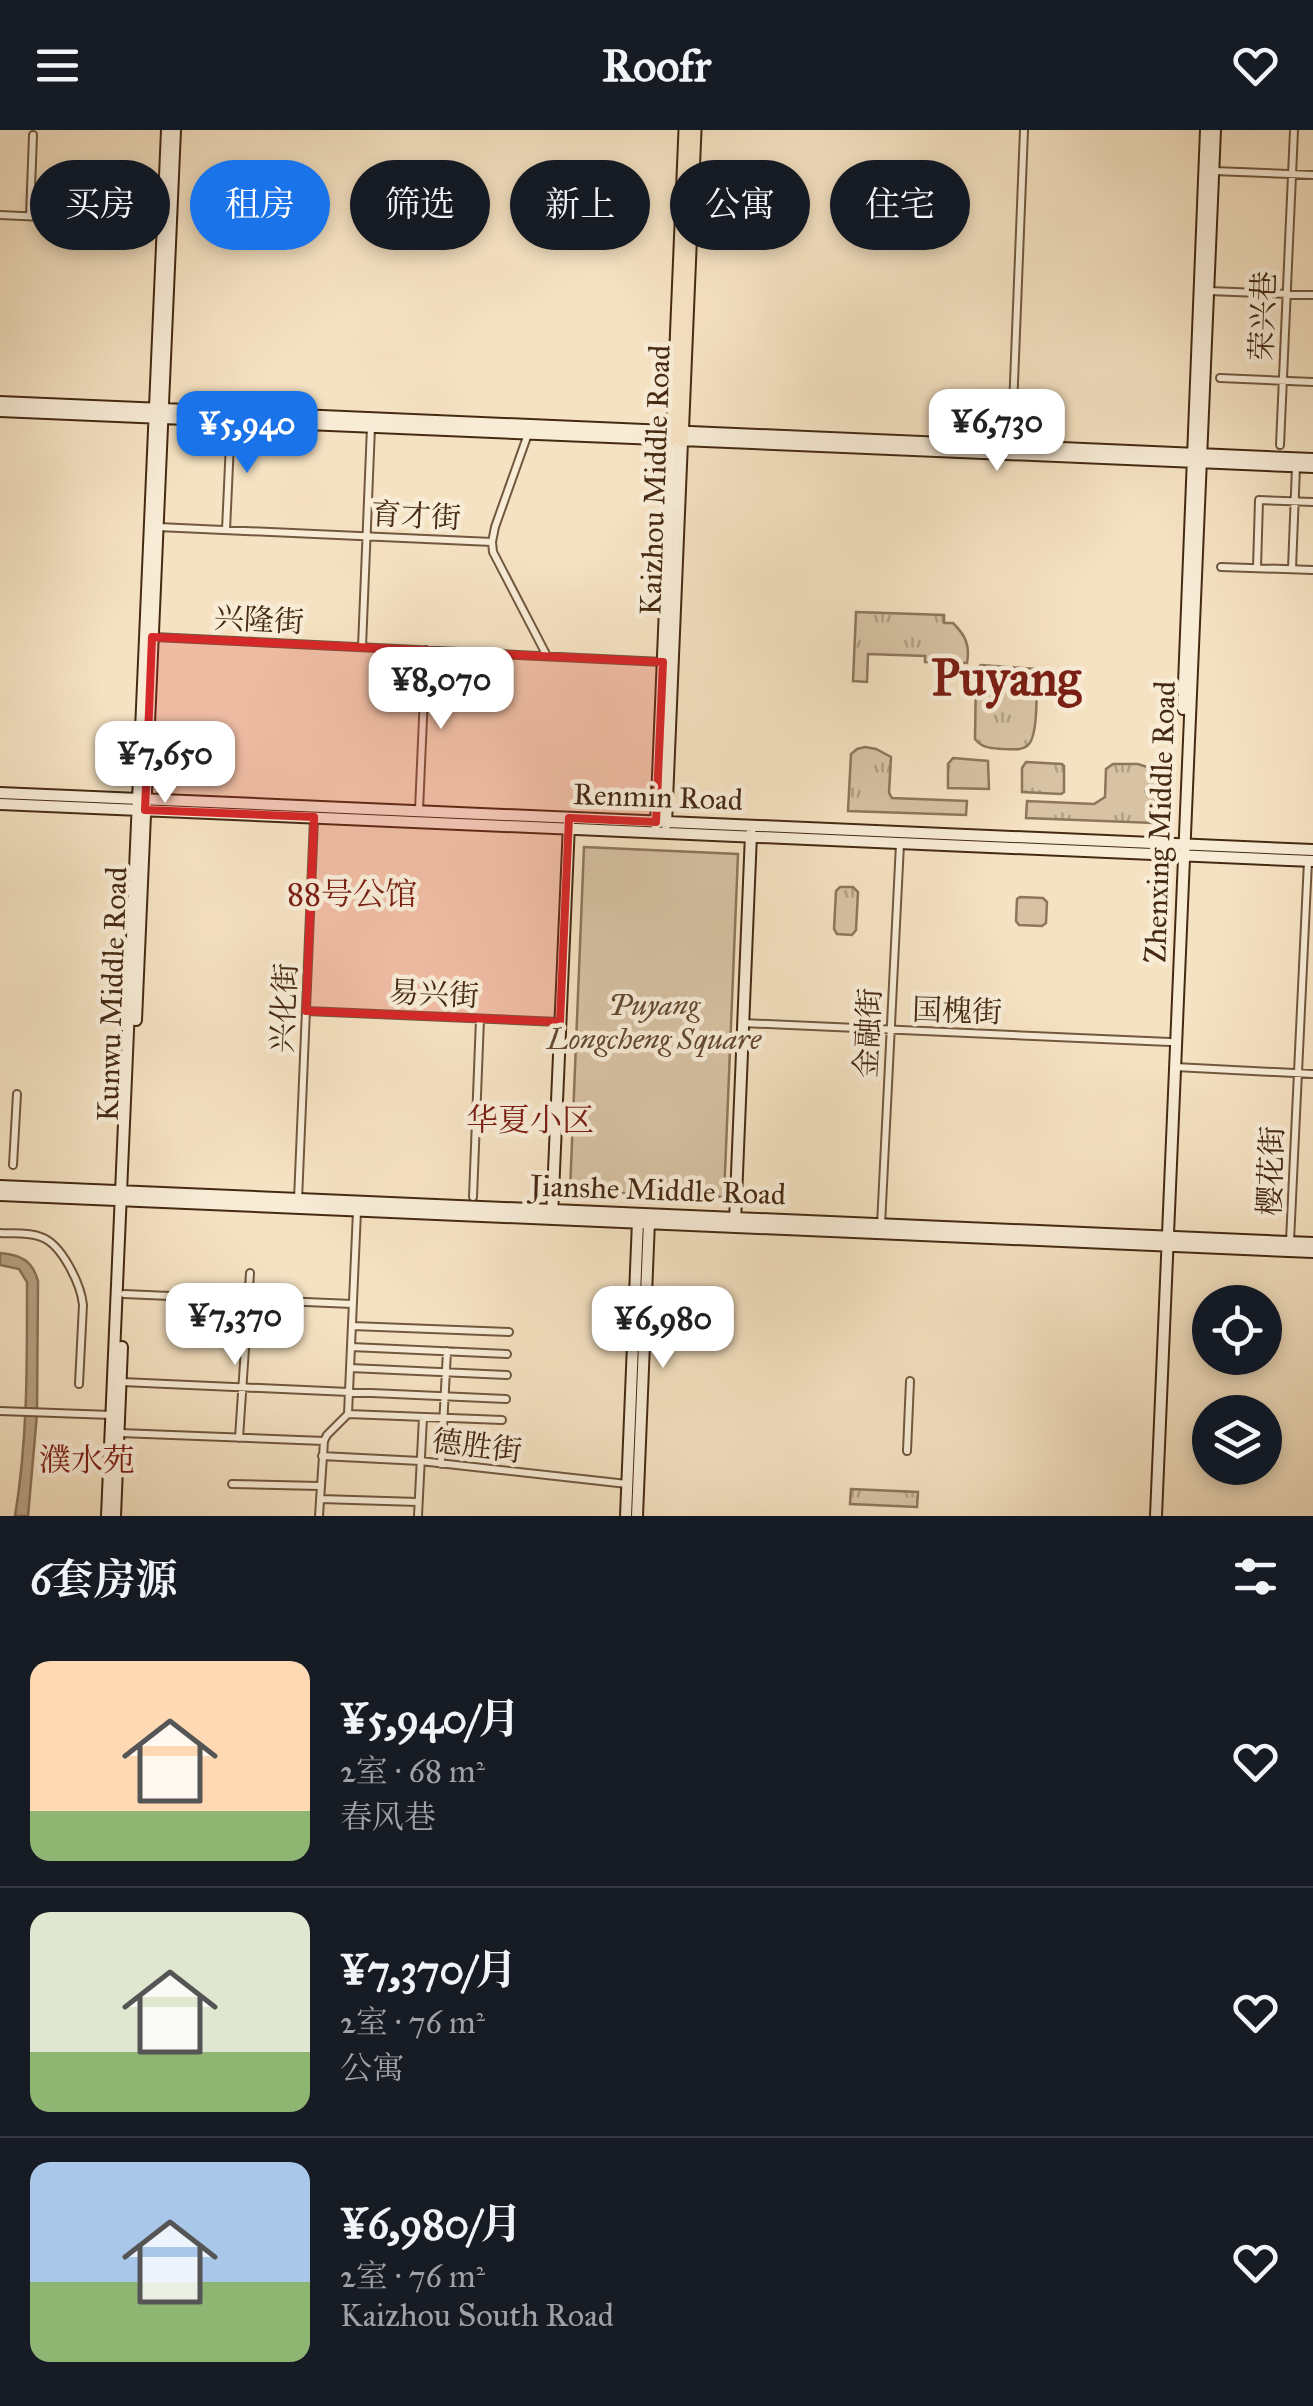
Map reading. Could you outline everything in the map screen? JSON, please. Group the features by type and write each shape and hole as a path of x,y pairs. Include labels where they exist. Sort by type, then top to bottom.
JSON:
{"main road":[{"name":"Kaizhou Middle Road","path":"677,436 685,130"},
{"name":"Kaizhou Middle Road","path":"677,436 695,130"}],"street":[{"name":"Kunwu Middle Road","path":"125,1196 171,130"},
{"path":"1012,434 1024,130"},
{"name":"Zhenxing Middle Road","path":"1153,1516 1175,1067 1206,130"},
{"name":"Zhenxing Middle Road","path":"1197,458 1215,130"},
{"name":"荣兴巷","path":"1280,445 1294,130"},
{"path":"33,160 34,135"},
{"path":"1213,171 1313,175"},
{"path":"0,215 30,216"},
{"path":"1208,291 1313,295"},
{"path":"1220,378 1313,382"},
{"path":"0,402 231,421 528,434 677,436"},
{"path":"0,411 158,414 1197,458 1313,467"},
{"name":"Kunwu Middle Road","path":"141,805 157,526 158,414"},
{"path":"226,530 231,421"},
{"path":"362,647 371,427"},
{"path":"528,434 492,542 493,552 547,656"},
{"name":"Kaizhou Middle Road","path":"660,827 662,662 677,436"},
{"name":"Kaizhou Middle Road","path":"660,827 677,436"},
{"path":"1197,458 1313,458"},
{"path":"1292,569 1296,466"},
{"path":"1257,568 1259,500 1313,502"},
{"name":"育才街","path":"157,526 492,542"},
{"path":"1220,566 1313,570"},
{"name":"兴隆街","path":"152,637 662,662"},
{"path":"419,811 426,650"},
{"name":"Renmin Road","path":"0,793 314,818 569,823 1311,857"},
{"name":"Renmin Road","path":"0,804 419,811 569,823"},
{"name":"兴化街","path":"298,1200 314,818"},
{"path":"552,1215 569,823"},
{"path":"735,1223 752,831"},
{"name":"Renmin Road","path":"752,831 900,843 1181,850"},
{"name":"金融街","path":"882,1225 900,843"},
{"name":"Zhenxing Middle Road","path":"1165,1241 1170,1042 1181,850"},
{"name":"樱花街","path":"1290,1242 1311,857"},
{"name":"易兴街","path":"306,1011 560,1022"},
{"path":"472,1198 480,1019"},
{"name":"国槐街","path":"744,1023 1170,1042"},
{"path":"1175,1067 1313,1074"},
{"path":"13,1165 17,1094"},
{"name":"Jianshe Middle Road","path":"0,1186 357,1211 552,1215"},
{"name":"Jianshe Middle Road","path":"0,1195 298,1200 735,1223 1313,1244"},
{"path":"111,1516 118,1433 125,1196"},
{"path":"111,1516 112,1415 125,1196"},
{"path":"319,1516 324,1441 348,1414 357,1211"},
{"path":"626,1516 643,1219"},
{"path":"637,1516 643,1219"},
{"name":"Jianshe Middle Road","path":"735,1223 882,1225 1313,1252"},
{"path":"0,1233 43,1237 75,1277 83,1305 80,1384"},
{"path":"239,1438 250,1272"},
{"path":"124,1294 352,1304"},
{"path":"352,1326 509,1332"},
{"path":"350,1348 508,1354"},
{"path":"441,1464 447,1351"},
{"path":"350,1368 507,1375"},
{"path":"907,1450 910,1381"},
{"path":"120,1382 506,1399"},
{"path":"0,1411 112,1415"},
{"path":"348,1414 502,1420"},
{"path":"418,1516 423,1417"},
{"path":"118,1433 324,1441"},
{"name":"德胜街","path":"322,1456 420,1461 627,1484"},
{"path":"232,1484 320,1486"},
{"path":"320,1499 418,1502"}],"highlighted area":[{"path":"152,637 663,662 656,822 569,818 560,1022 306,1011 314,817 145,810"}],"green space":[{"path":"856,612 944,615 944,623 953,623 964,637 967,663 925,662 925,656 868,654 867,682 853,681"},
{"path":"981,665 1035,669 1035,722 1031,741 1024,748 992,748 975,739 976,673"},
{"path":"865,747 891,757 892,798 967,801 966,815 848,811 851,754"},
{"path":"953,758 988,761 989,789 948,788 948,764"},
{"path":"1026,762 1062,764 1064,792 1022,792 1022,768"},
{"path":"1113,764 1138,764 1156,770 1154,823 1026,818 1027,801 1094,804 1105,797 1106,769"},
{"name":"Puyang Longcheng Square","path":"584,847 738,854 724,1197 570,1191"},
{"path":"853,887 858,892 856,930 852,935 837,934 834,929 836,891"},
{"path":"1020,897 1043,898 1047,902 1046,923 1019,925 1016,921"},
{"path":"851,1489 918,1492 917,1507 850,1504"}],"shaded area":[{"path":"0,1253 25,1260 38,1281 37,1414 28,1516 15,1516 25,1429 27,1282 19,1269 0,1265"}],"district":[{"name":"Puyang","path":"1006,678"},
{"name":"88号公馆","path":"352,894"},
{"name":"华夏小区","path":"530,1120"},
{"name":"濮水苑","path":"87,1460"}]}
